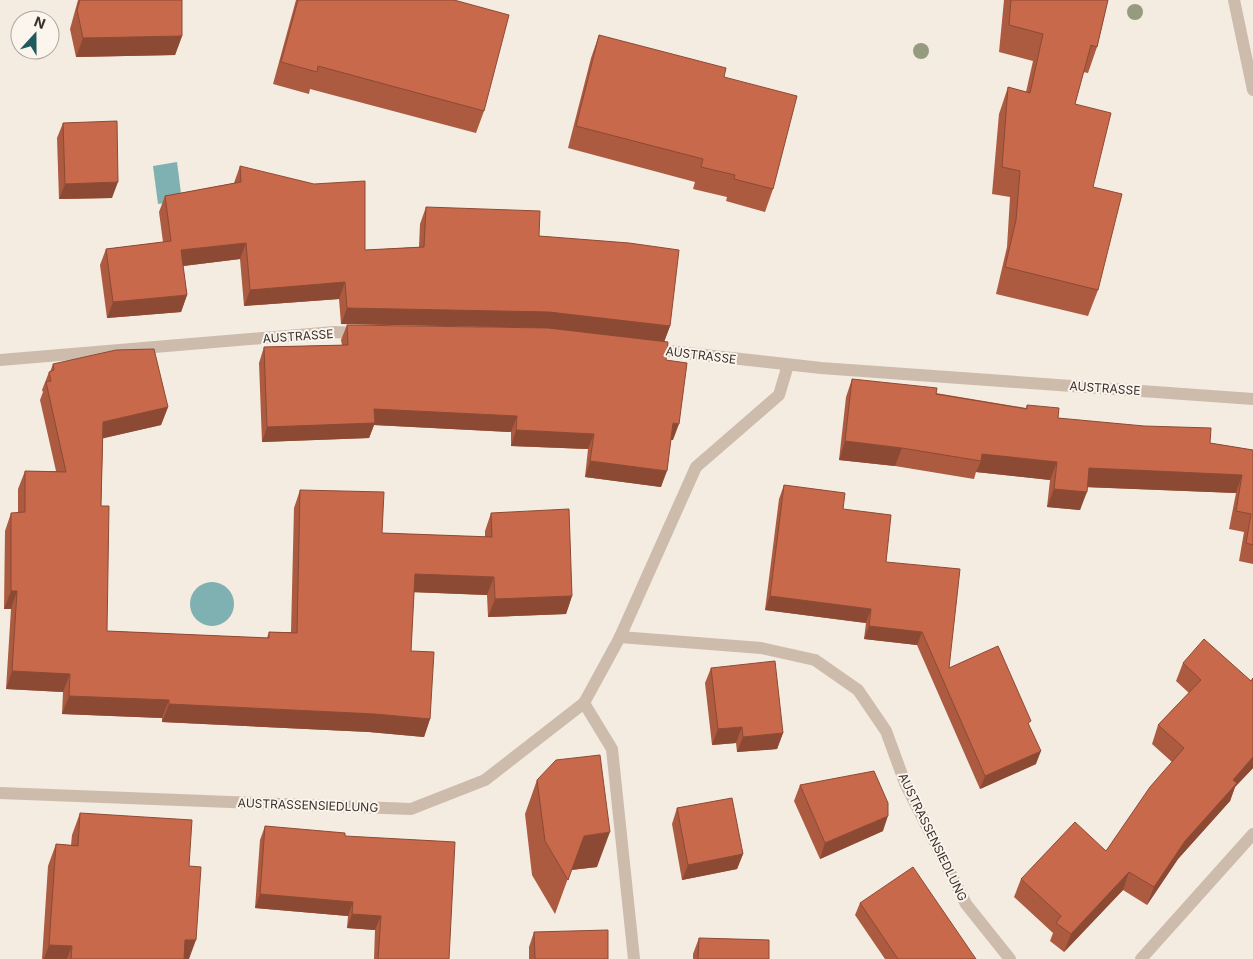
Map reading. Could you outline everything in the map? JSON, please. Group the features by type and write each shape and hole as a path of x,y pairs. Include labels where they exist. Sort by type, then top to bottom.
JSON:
{"street":[{"path":"1234,0 1253,90"},
{"name":"AUSTRASSE","path":"0,360 334,332 374,333"},
{"name":"AUSTRASSE","path":"641,348 788,365 1253,399"},
{"name":"AUSTRASSENSIEDLUNG","path":"0,793 410,808 485,780 584,703 620,637 696,467 779,395 788,365"},
{"name":"AUSTRASSENSIEDLUNG","path":"620,637 770,650 816,660 858,690 886,731 905,783 966,904 1010,959"},
{"path":"584,703 612,749 634,959"},
{"path":"1141,959 1253,834"}],"water":[{"path":"177,162 182,201 158,204 153,166"},
{"path":"212,582 224,586 230,592 234,604 230,616 224,622 212,626 200,622 194,616 190,604 194,592 200,586"}],"building":[{"path":"80,0 182,0 182,36 83,38 77,10"},
{"path":"298,0 454,0 509,15 484,111 318,66 317,72 281,62"},
{"path":"1011,0 1108,0 1097,47 1091,45 1075,104 1111,113 1093,187 1122,194 1098,290 1005,267 1016,220 1020,171 1002,167 1008,87 1030,93 1043,34 1009,25"},
{"path":"599,35 726,68 724,77 797,96 773,189 734,179 735,175 701,167 703,159 576,126"},
{"path":"117,121 118,182 65,184 63,123"},
{"path":"240,166 314,184 365,181 365,250 424,247 426,207 540,211 539,236 629,243 679,250 670,326 549,312 347,308 345,282 250,290 246,243 181,250 187,295 113,302 106,249 171,241 165,196 241,182"},
{"path":"347,325 548,328 668,342 666,360 687,363 679,424 673,423 667,471 590,461 594,434 516,430 517,416 374,409 375,423 267,427 264,347 348,345"},
{"path":"154,349 168,407 103,422 101,506 109,506 107,631 269,638 269,632 297,633 300,490 384,492 382,533 492,537 491,513 569,509 572,596 495,599 494,577 415,574 411,651 434,652 430,719 375,714 169,704 169,700 69,696 70,674 12,671 17,591 11,591 11,513 25,512 25,471 66,472 46,382 51,381 49,372 54,370 53,364 116,350"},
{"path":"852,379 937,388 936,394 1027,409 1027,405 1059,408 1058,418 1144,426 1211,428 1210,443 1253,450 1253,545 1246,543 1251,514 1236,511 1242,475 1089,468 1087,492 1054,489 1057,462 982,454 981,461 845,441"},
{"path":"784,485 845,493 843,509 891,515 886,562 960,569 949,668 998,646 1031,721 1028,723 1041,751 985,776 922,632 869,626 871,609 770,596"},
{"path":"1204,639 1251,681 1253,678 1253,757 1233,780 1237,783 1185,841 1154,887 1129,872 1071,934 1056,923 1061,916 1021,879 1075,822 1106,851 1150,787 1184,748 1158,725 1201,680 1183,663"},
{"path":"775,661 783,733 743,737 742,727 718,729 711,668"},
{"path":"600,755 610,832 584,836 568,880 545,841 537,780 556,760"},
{"path":"874,771 888,803 888,816 825,843 800,785"},
{"path":"732,798 743,854 688,865 677,808"},
{"path":"80,813 192,820 189,866 201,867 196,940 185,940 184,959 71,959 72,946 49,945 56,844 78,846"},
{"path":"265,826 345,833 345,836 455,842 449,959 378,959 381,916 352,914 353,902 260,894"},
{"path":"913,867 976,959 898,959 860,903"},
{"path":"608,930 608,959 535,959 534,932"},
{"path":"699,938 769,940 769,959 698,959"}]}
